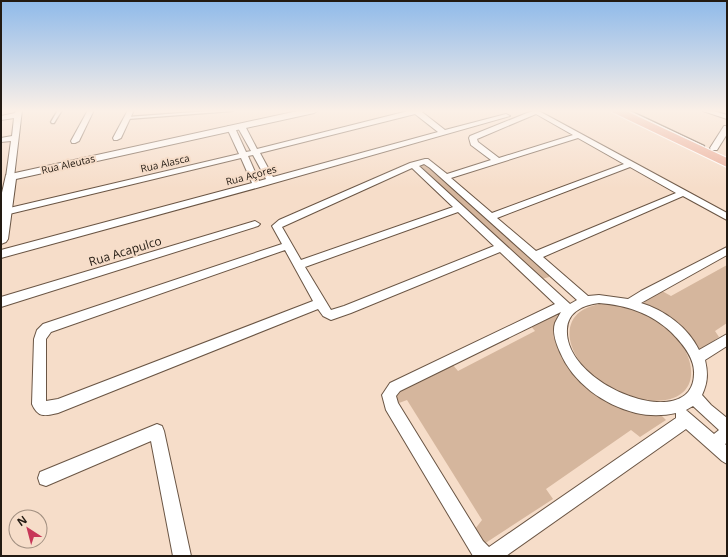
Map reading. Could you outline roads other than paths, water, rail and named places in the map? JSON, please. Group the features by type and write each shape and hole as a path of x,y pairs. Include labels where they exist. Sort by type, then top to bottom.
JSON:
{"main road":[{"path":"670,136 727,163"},
{"path":"689,136 727,154"}],"street":[{"path":"75,141 78,136"},
{"name":"Rua Aleutas","path":"10,177 195,136"},
{"path":"238,136 243,155 257,185"},
{"path":"243,136 255,152 271,181"},
{"name":"Rua Alasca","path":"5,212 317,136"},
{"name":"Rua Açores","path":"1,254 433,136"},
{"path":"478,136 473,138 474,143 498,161"},
{"path":"446,177 577,136"},
{"path":"582,136 727,217"},
{"path":"714,148 722,136"},
{"path":"1,140 14,138 10,177 4,193 5,212 1,239"},
{"path":"501,247 334,314 327,313 320,303 277,226 422,161 427,162 446,177 558,278 586,301"},
{"path":"1,165 12,163"},
{"path":"490,217 631,164"},
{"path":"413,165 567,308"},
{"path":"535,256 683,193"},
{"path":"299,265 459,208"},
{"name":"Rua Acapulco","path":"1,302 255,224"},
{"path":"288,246 46,328 41,334 40,339 39,404 44,409 58,406 320,303"},
{"path":"631,303 645,294 727,251"},
{"path":"542,284 558,278"},
{"path":"485,556 477,547 391,405 388,395 395,387 567,308 599,298 614,299 631,303 663,319 677,330 689,344 697,358 701,378 699,388 694,396 686,403 675,408 655,410 633,406 610,396 590,383 574,367 564,351 560,335 562,321 567,308"},
{"path":"697,358 727,339"},
{"path":"694,396 706,410 727,427"},
{"path":"675,408 686,420 727,456"},
{"path":"491,556 505,548 686,420"},
{"path":"46,478 157,431 182,556"},
{"path":"712,443 727,434"}],"lane":[{"path":"680,136 727,159"}]}
